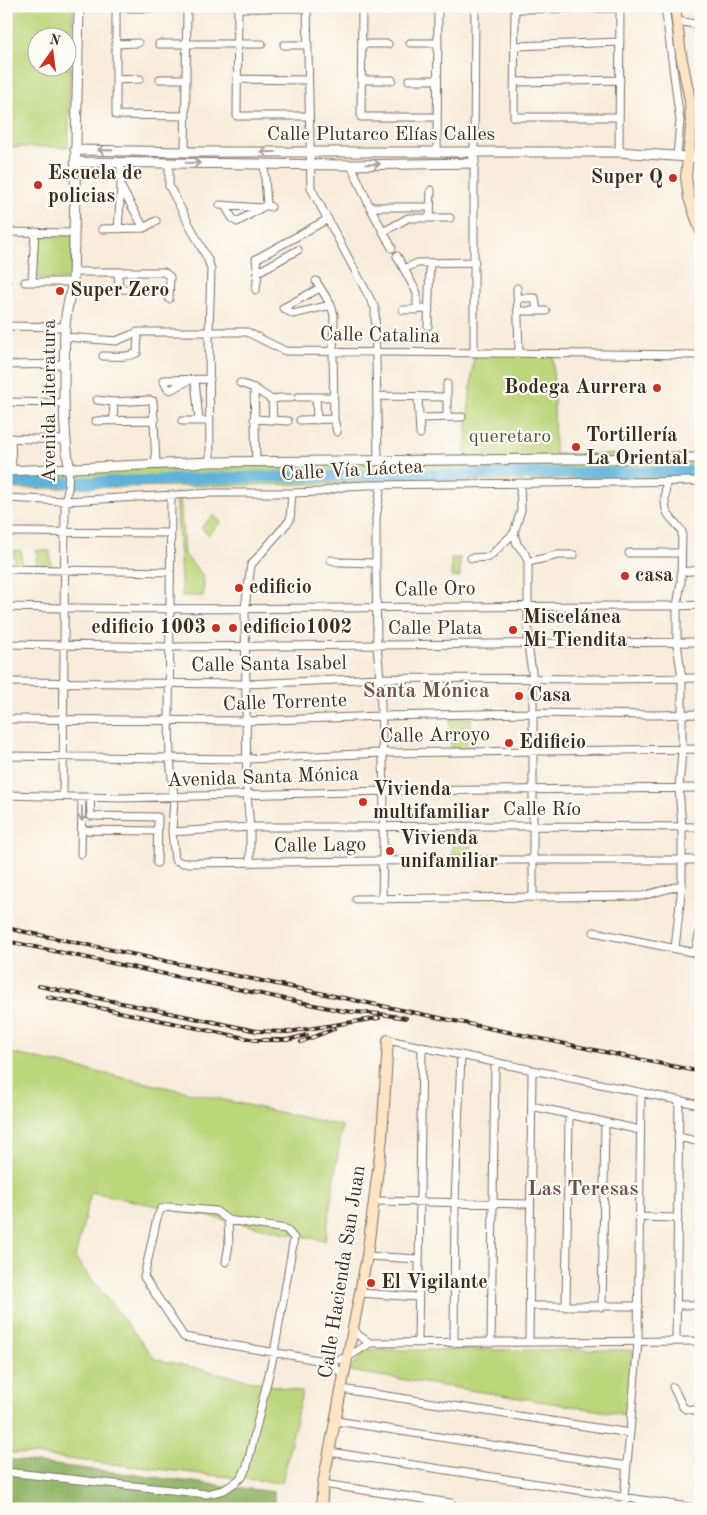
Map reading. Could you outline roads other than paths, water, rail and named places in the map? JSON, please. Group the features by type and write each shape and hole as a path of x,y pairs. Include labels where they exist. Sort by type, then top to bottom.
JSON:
{"main road":[{"path":"675,6 690,100 691,127 682,156 687,187 701,232"},
{"name":"Calle Hacienda San Juan","path":"321,1509 323,1484 367,1256 375,1201 382,1138 388,1040"}],"street":[{"name":"Avenida Literatura","path":"63,796 64,532 65,501 69,478 65,440 64,364 65,327 73,277 79,6"},
{"path":"474,353 475,6"},
{"path":"665,6 680,121 682,156"},
{"path":"185,152 186,116 186,44 187,8 116,7 116,115 186,116"},
{"path":"309,116 237,116 238,7 307,8 311,188 376,308 378,461"},
{"path":"437,117 361,117 362,7 438,8 437,152"},
{"path":"619,117 514,117 515,8 620,8 619,152"},
{"path":"677,21 701,25"},
{"path":"515,46 620,42"},
{"path":"116,44 138,43"},
{"path":"410,43 438,43"},
{"path":"159,44 262,44"},
{"path":"362,44 388,44"},
{"path":"284,45 308,45"},
{"path":"160,79 186,79"},
{"path":"116,80 140,80"},
{"path":"237,80 308,80"},
{"path":"361,80 392,80"},
{"path":"409,80 437,80"},
{"path":"514,82 620,80"},
{"name":"Calle Plutarco Elías Calles","path":"75,150 437,152 474,158"},
{"name":"Calle Plutarco Elías Calles","path":"75,162 351,165 619,152 701,158"},
{"path":"118,229 121,162"},
{"path":"169,163 169,186 210,264 210,462"},
{"path":"264,164 266,207"},
{"path":"351,165 370,207 392,248"},
{"path":"121,187 144,228"},
{"path":"430,218 431,190"},
{"path":"222,206 266,207 236,222 222,206"},
{"path":"370,207 430,207"},
{"path":"383,232 408,218 450,218"},
{"path":"256,290 258,272 256,259 328,219"},
{"path":"102,229 144,228 156,221"},
{"path":"6,232 73,233"},
{"path":"35,232 28,282 118,273 164,272 170,277 169,299"},
{"path":"258,272 299,252 292,238"},
{"path":"397,256 417,293 417,310"},
{"path":"404,269 417,262 475,262"},
{"path":"428,326 430,263"},
{"path":"118,273 119,289 169,290"},
{"path":"316,280 331,305 334,315 333,397 334,420 337,432"},
{"path":"320,288 283,308 293,314 331,305"},
{"path":"517,288 519,352"},
{"path":"518,298 535,298 537,311"},
{"path":"403,310 428,309"},
{"path":"518,311 546,311"},
{"path":"6,326 65,327"},
{"path":"103,356 126,357 137,353 138,332"},
{"name":"Calle Catalina","path":"116,342 138,332 246,332 285,351 701,355"},
{"path":"66,337 116,342 118,356"},
{"path":"6,365 64,364"},
{"path":"199,420 193,380 210,379"},
{"path":"240,383 254,388 272,400"},
{"path":"446,417 447,384"},
{"path":"254,388 256,462"},
{"path":"377,396 446,397"},
{"path":"272,400 294,397 333,397"},
{"path":"316,397 317,420"},
{"path":"418,398 420,434"},
{"path":"97,400 113,402 152,400 155,420 156,464"},
{"path":"272,400 273,420"},
{"path":"6,402 65,403"},
{"path":"113,402 114,420"},
{"path":"420,418 462,417"},
{"path":"254,419 288,421"},
{"path":"96,421 155,420"},
{"path":"300,420 334,420"},
{"path":"182,421 210,421"},
{"path":"9,470 9,438 65,440"},
{"name":"Calle Vía Láctea","path":"9,470 210,462 701,458"},
{"name":"Calle Vía Láctea","path":"6,498 65,501 212,493 320,492 346,486 701,481"},
{"path":"666,482 667,512 682,532 681,572 677,606 677,643 682,678 682,751 679,788 682,828 682,885 674,948"},
{"path":"472,558 489,557 514,533 521,510 520,483"},
{"path":"381,485 376,518 376,563 377,646 382,716 384,790 382,899"},
{"path":"250,863 246,759 245,608 252,566 290,520 292,493"},
{"path":"171,496 169,721 174,797 172,832"},
{"path":"6,532 171,533"},
{"path":"514,533 517,544 526,558 528,645 533,679 533,897"},
{"path":"629,553 681,554"},
{"path":"526,558 574,555"},
{"path":"331,560 346,563 376,563"},
{"path":"6,569 170,572"},
{"path":"681,572 701,570"},
{"name":"Calle Oro","path":"6,607 170,609 701,605"},
{"name":"Calle Plata","path":"6,644 170,647 701,642"},
{"name":"Calle Santa Isabel","path":"6,682 246,684 380,678 701,678"},
{"name":"Calle Torrente","path":"6,719 246,721 532,713 701,714"},
{"name":"Calle Arroyo","path":"6,756 246,759 382,753 682,751 701,749"},
{"name":"Avenida Santa Mónica","path":"6,795 90,798 384,790 701,788"},
{"path":"81,854 82,797"},
{"path":"90,798 91,816 158,817 157,863"},
{"name":"Calle Río","path":"172,832 250,827 701,827"},
{"path":"82,830 157,831"},
{"name":"Calle Lago","path":"172,832 175,860 179,862 701,860"},
{"path":"356,899 642,896 682,885"},
{"path":"594,932 698,953 701,927"},
{"path":"388,1040 701,1105"},
{"path":"418,1343 417,1298 422,1046"},
{"path":"454,1343 455,1203 461,1055"},
{"path":"491,1343 495,1063"},
{"path":"529,1342 532,1070"},
{"path":"622,1509 638,1342 641,1094"},
{"path":"676,1341 679,1101"},
{"path":"532,1106 640,1130"},
{"path":"566,1306 569,1115"},
{"path":"602,1307 605,1123"},
{"path":"678,1137 701,1142"},
{"path":"375,1201 530,1204"},
{"path":"6,1472 207,1494 224,1490 242,1477 247,1466 274,1353 294,1238 286,1229 228,1220 216,1212 169,1207 161,1209 157,1218 144,1277 184,1337 274,1353 330,1362 348,1357 370,1343 701,1341"},
{"path":"640,1217 678,1218"},
{"path":"226,1262 229,1244 228,1220"},
{"path":"367,1256 418,1259"},
{"path":"360,1293 417,1298"},
{"path":"677,1305 701,1305"},
{"path":"529,1306 639,1306"},
{"path":"353,1326 358,1335 370,1343"},
{"path":"330,1362 344,1376"},
{"path":"673,1387 683,1407 701,1410"},
{"path":"342,1389 630,1433"},
{"path":"336,1421 627,1466"},
{"path":"329,1452 701,1509 701,1504"},
{"path":"323,1484 451,1503"},
{"path":"430,1509 431,1500"}],"waterway":[{"path":"6,482 701,471"}],"railway":[{"path":"6,928 701,1072"},
{"path":"6,941 343,1011 406,1018"},
{"path":"39,986 257,1031 288,1032 379,1018"},
{"path":"47,997 255,1040 287,1040 307,1035"},
{"path":"301,1042 334,1029"}],"place":[{"name":"Super Q","path":"673,178"},
{"name":"Escuela de policias","path":"38,185"},
{"name":"Super Zero","path":"60,291"},
{"name":"Bodega Aurrera","path":"657,388"},
{"name":"Tortillería La Oriental","path":"576,447"},
{"name":"casa","path":"625,576"},
{"name":"edificio","path":"239,588"},
{"name":"edificio 1003","path":"216,628"},
{"name":"edificio1002","path":"233,628"},
{"name":"Miscelánea Mi Tiendita","path":"513,630"},
{"name":"Casa","path":"519,696"},
{"name":"Edificio","path":"509,743"},
{"name":"Vivienda multifamiliar","path":"363,802"},
{"name":"Vivienda unifamiliar","path":"390,851"},
{"name":"El Vigilante","path":"371,1283"}],"district":[{"name":"Santa Mónica","path":"426,691"},
{"name":"Las Teresas","path":"583,1189"}],"park label":[{"name":"queretaro","path":"510,437"}]}
